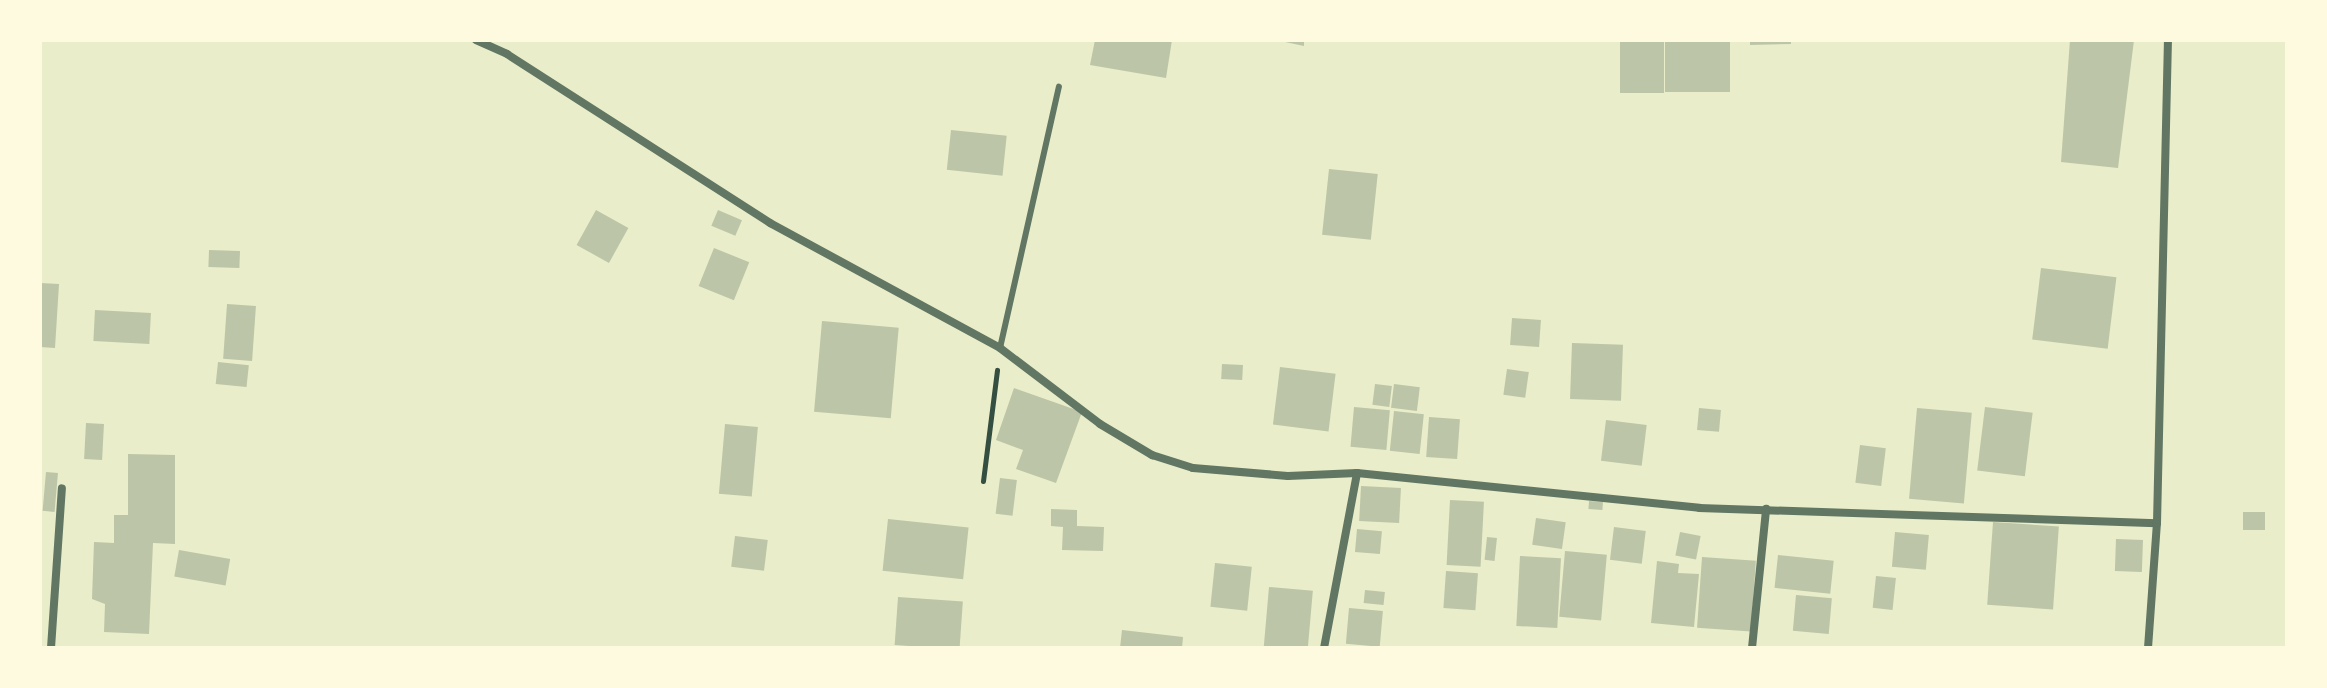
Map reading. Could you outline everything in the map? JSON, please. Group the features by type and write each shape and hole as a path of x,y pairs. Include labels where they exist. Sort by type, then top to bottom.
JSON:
{"street":[{"path":"476,40 507,54 770,223 1000,348 1100,424 1152,455 1193,468 1231,472 1357,473 1600,502 2157,523"},
{"path":"2148,648 2157,523 2168,40"},
{"path":"1324,648 1357,473"},
{"path":"51,648 62,488"},
{"path":"1752,648 1766,509"}],"lane":[{"path":"1000,348 1059,87"}],"path":[{"path":"983,481 1000,348"}],"building":[{"path":"1095,40 1172,40 1166,78 1090,65"},
{"path":"1276,40 1304,40 1304,46"},
{"path":"1620,40 1664,40 1664,93 1620,93"},
{"path":"1665,40 1730,40 1730,92 1665,92"},
{"path":"1750,40 1791,40 1791,44 1750,45"},
{"path":"2070,40 2134,40 2118,168 2061,162"},
{"path":"951,130 1007,136 1003,176 947,170"},
{"path":"1329,169 1378,174 1371,240 1322,235"},
{"path":"596,210 628,228 609,263 577,245"},
{"path":"718,210 742,220 735,236 711,226"},
{"path":"714,248 749,262 734,300 699,286"},
{"path":"209,250 240,251 239,268 208,267"},
{"path":"2041,268 2116,277 2108,349 2032,339"},
{"path":"40,283 59,284 55,348 40,347"},
{"path":"227,304 256,306 252,361 223,359"},
{"path":"95,310 151,313 149,344 93,341"},
{"path":"1512,318 1541,320 1539,347 1510,345"},
{"path":"822,321 899,328 891,418 814,412"},
{"path":"1572,343 1623,345 1621,401 1570,399"},
{"path":"218,362 249,365 247,387 216,384"},
{"path":"1222,364 1243,365 1242,380 1221,379"},
{"path":"1280,367 1336,374 1329,431 1273,425"},
{"path":"1507,369 1529,372 1525,398 1503,395"},
{"path":"1375,384 1392,386 1389,407 1372,405"},
{"path":"1394,384 1420,387 1417,411 1391,408"},
{"path":"1014,388 1082,412 1056,483 1016,469 1023,450 996,440"},
{"path":"1354,407 1390,410 1386,450 1351,447"},
{"path":"1985,407 2033,413 2025,476 1977,471"},
{"path":"1699,408 1721,410 1719,432 1697,430"},
{"path":"1917,408 1972,413 1964,503 1909,499"},
{"path":"1394,411 1424,414 1420,454 1390,451"},
{"path":"1429,417 1460,419 1457,459 1426,457"},
{"path":"1606,420 1647,425 1642,466 1601,461"},
{"path":"86,423 104,424 102,460 84,459"},
{"path":"725,424 758,427 752,497 719,494"},
{"path":"1860,445 1886,448 1881,486 1855,483"},
{"path":"128,454 175,455 175,544 153,543 149,634 104,632 105,604 92,599 94,542 114,543 114,515 128,515"},
{"path":"46,472 58,473 55,512 43,511"},
{"path":"1000,478 1017,480 1012,516 996,514"},
{"path":"1361,486 1401,488 1399,523 1359,521"},
{"path":"1450,500 1484,502 1481,567 1447,565"},
{"path":"1589,501 1603,502 1602,510 1588,509"},
{"path":"1051,509 1077,510 1077,526 1104,527 1103,551 1062,550 1063,527 1051,526"},
{"path":"2243,512 2265,512 2265,530 2243,530"},
{"path":"1536,518 1566,522 1562,549 1532,545"},
{"path":"888,519 969,527 963,579 883,571"},
{"path":"1993,522 2059,527 2053,609 1987,605"},
{"path":"1614,527 1646,531 1642,564 1610,560"},
{"path":"1357,529 1382,531 1380,554 1355,552"},
{"path":"1680,532 1701,536 1696,560 1675,556"},
{"path":"1895,532 1929,535 1926,570 1892,567"},
{"path":"735,536 768,540 764,571 731,567"},
{"path":"1487,537 1497,538 1495,561 1485,560"},
{"path":"2116,539 2143,540 2142,572 2115,571"},
{"path":"179,550 230,559 226,586 174,577"},
{"path":"1565,551 1607,555 1601,620 1559,617"},
{"path":"1778,555 1834,561 1830,594 1775,588"},
{"path":"1520,556 1561,558 1557,628 1516,626"},
{"path":"1702,557 1756,561 1751,632 1697,628"},
{"path":"1657,561 1679,564 1678,573 1699,574 1694,627 1651,623"},
{"path":"1215,563 1252,567 1247,611 1210,607"},
{"path":"1446,571 1478,573 1475,610 1443,608"},
{"path":"1876,576 1896,578 1893,610 1873,608"},
{"path":"1269,587 1313,591 1308,648 1264,647"},
{"path":"1365,590 1385,592 1384,605 1364,603"},
{"path":"1796,595 1832,598 1829,634 1793,631"},
{"path":"898,597 963,602 960,648 895,645"},
{"path":"1349,608 1383,611 1380,647 1346,644"},
{"path":"1122,630 1183,637 1182,648 1120,648"}]}
